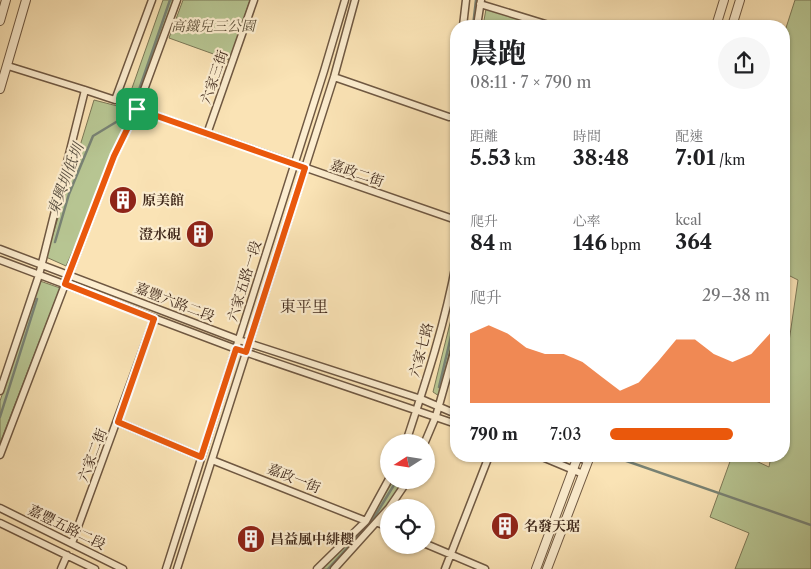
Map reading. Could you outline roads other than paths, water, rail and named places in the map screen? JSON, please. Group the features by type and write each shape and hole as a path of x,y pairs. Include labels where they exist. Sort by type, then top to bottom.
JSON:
{"street":[{"path":"0,21 6,0"},
{"path":"0,88 26,0"},
{"path":"8,66 115,100 152,0"},
{"path":"0,456 114,156 137,109 177,0"},
{"name":"六家三街","path":"207,134 254,0"},
{"name":"六家五路一段","path":"166,569 293,163 324,72 344,0"},
{"name":"六家五路一段","path":"177,569 334,77 356,0"},
{"path":"464,20 466,0"},
{"path":"718,20 724,0"},
{"path":"734,20 740,0"},
{"path":"478,20 480,2 534,20"},
{"path":"334,77 450,117"},
{"path":"0,391 39,275 85,90"},
{"name":"嘉政二街","path":"137,109 450,218"},
{"name":"嘉豐六路二段","path":"0,249 239,340 421,399 450,412"},
{"name":"嘉豐六路二段","path":"0,260 236,349 450,422"},
{"name":"六家七路","path":"408,434 421,399 450,295"},
{"name":"六家二街","path":"72,543 118,422 154,319"},
{"path":"428,434 439,407 450,367"},
{"path":"118,422 201,457"},
{"name":"嘉政一街","path":"212,460 366,521"},
{"path":"445,569 487,462"},
{"path":"556,462 583,474"},
{"path":"536,569 575,462"},
{"path":"546,569 588,462"},
{"path":"316,569 366,521 384,489"},
{"name":"嘉豐五路二段","path":"0,508 123,569"},
{"path":"334,569 380,520"},
{"name":"嘉豐五路二段","path":"0,523 96,569"},
{"path":"435,548 485,569"},
{"path":"61,569 67,555"}],"waterway":[{"name":"東興圳低圳","path":"55,242 69,194 93,136 131,113 170,0"},
{"path":"474,20 476,0"},
{"name":"東興圳低圳","path":"0,417 37,299"},
{"path":"439,387 450,340"},
{"path":"629,462 811,525"},
{"path":"328,569 372,521 392,489"}],"place":[{"name":"原美館","path":"123,200"},
{"name":"澄水硯","path":"200,234"},
{"name":"名發天琚","path":"505,526"},
{"name":"昌益風中緋櫻","path":"251,539"}],"district":[{"name":"東平里","path":"304,306"}],"park label":[{"name":"高鐵兒三公園","path":"213,26"}]}
